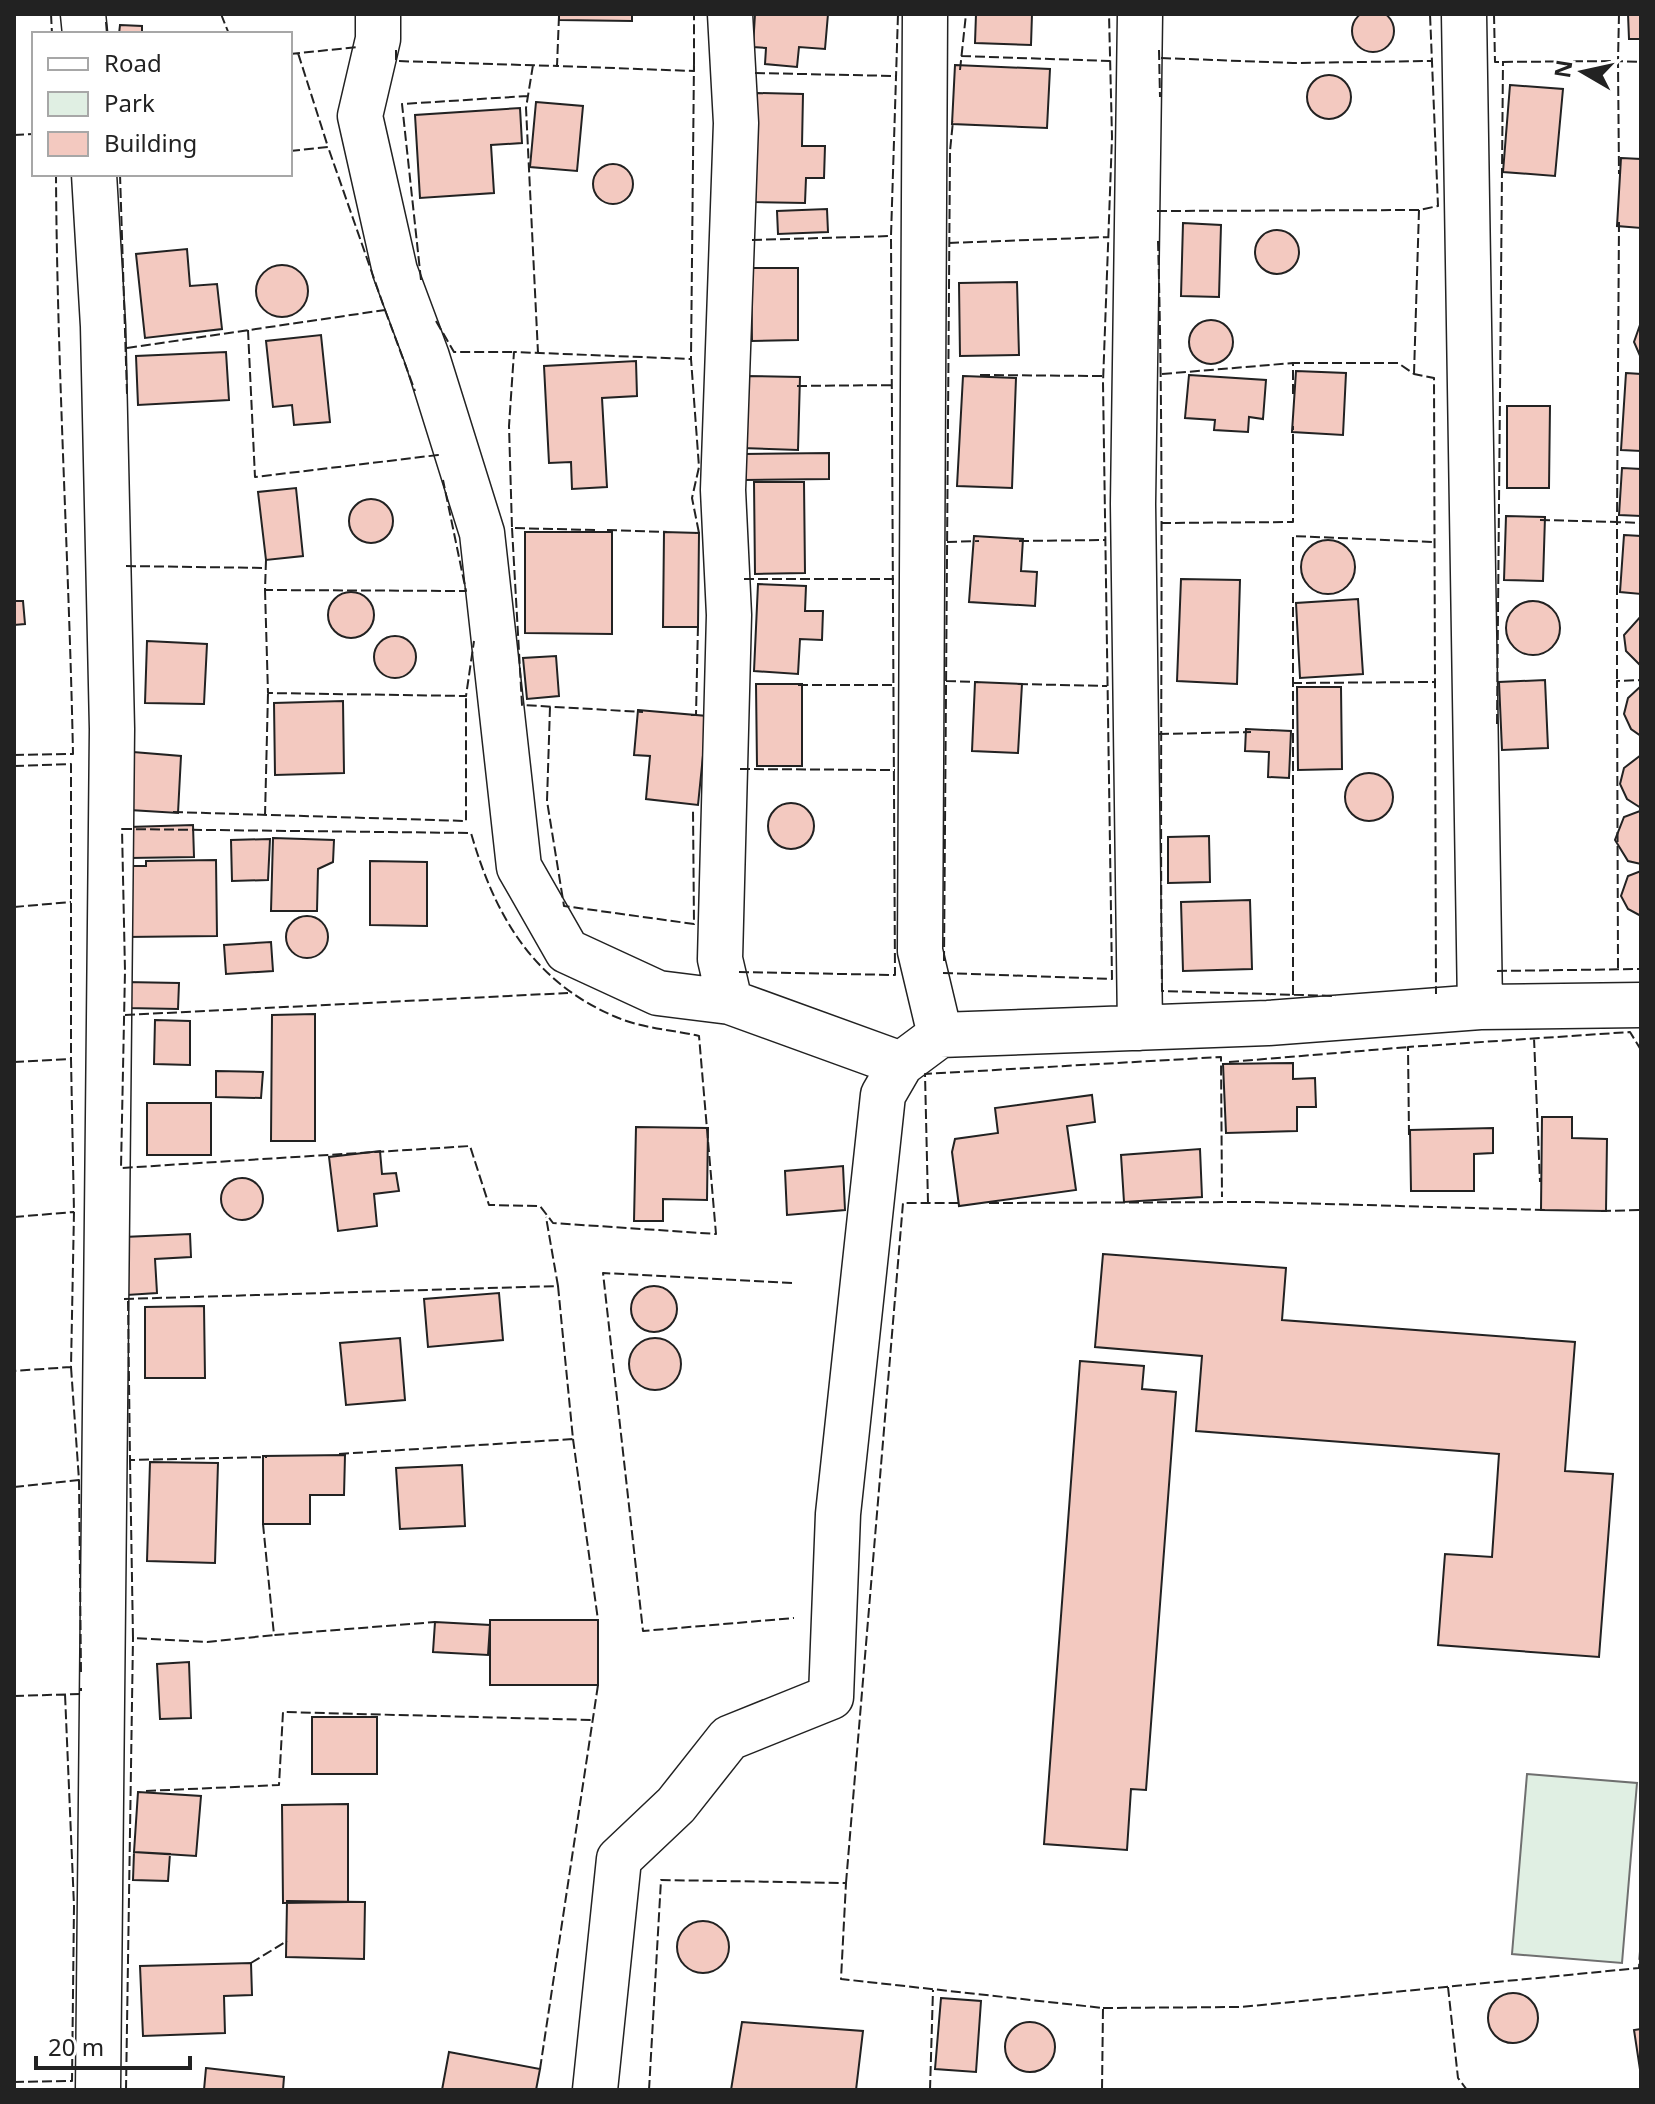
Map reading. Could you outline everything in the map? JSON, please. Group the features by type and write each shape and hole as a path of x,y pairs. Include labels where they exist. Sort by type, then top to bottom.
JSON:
{"street":[{"path":"378,14 378,39 360,116 395,271 427,357 482,533 519,867 567,951 658,993 730,1002 901,1064"},
{"path":"730,14 736,123 723,490 729,615 720,959 730,1002"},
{"path":"925,14 920,951 940,1035"},
{"path":"1140,14 1133,504 1140,1028"},
{"path":"1464,14 1480,1007"},
{"path":"94,176 103,326 112,729 98,2090"},
{"path":"595,2090 619,1859 676,1805 729,1738 831,1697 838,1514 881,1110 883,1095 901,1064 940,1035 1140,1028 1480,1007 1641,1005"}],"green space":[{"path":"1527,1774 1637,1783 1622,1963 1512,1954"}],"building":[{"path":"1373,10 1388,16 1394,31 1388,46 1373,52 1358,46 1352,31 1358,16"},
{"path":"559,14 632,14 632,21 559,20"},
{"path":"755,14 828,14 825,49 799,47 797,67 765,64 766,48 753,47"},
{"path":"976,14 1032,14 1031,45 975,43"},
{"path":"1628,14 1641,14 1641,39 1629,39"},
{"path":"120,25 142,26 142,32 119,32"},
{"path":"955,65 1050,69 1047,128 952,124"},
{"path":"1329,75 1345,81 1351,97 1345,113 1329,119 1313,113 1307,97 1313,81"},
{"path":"1510,85 1563,89 1555,176 1503,172"},
{"path":"757,93 803,94 802,146 825,146 824,178 806,178 805,203 755,202"},
{"path":"536,102 583,106 577,171 530,167"},
{"path":"520,108 522,143 491,145 494,193 420,198 415,115"},
{"path":"1621,158 1641,159 1641,228 1617,226"},
{"path":"613,164 627,170 633,184 627,198 613,204 599,198 593,184 599,170"},
{"path":"827,209 828,232 778,234 777,211"},
{"path":"1183,223 1221,225 1219,297 1181,296"},
{"path":"1277,230 1293,236 1299,252 1293,268 1277,274 1261,268 1255,252 1261,236"},
{"path":"187,249 190,286 217,284 222,329 145,338 136,254"},
{"path":"282,265 300,273 308,291 300,309 282,317 264,309 256,291 264,273"},
{"path":"751,268 798,268 798,340 752,341"},
{"path":"1017,282 1019,355 960,356 959,283"},
{"path":"1211,320 1227,326 1233,342 1227,358 1211,364 1195,358 1189,342 1195,326"},
{"path":"1641,322 1641,358 1634,342"},
{"path":"321,335 330,422 294,425 292,405 273,407 266,341"},
{"path":"226,352 229,400 138,405 136,356"},
{"path":"636,361 637,396 602,398 607,487 572,489 571,462 549,463 544,366"},
{"path":"1296,371 1346,373 1343,435 1292,432"},
{"path":"1626,373 1641,374 1641,451 1621,450"},
{"path":"1189,375 1266,380 1263,419 1249,417 1248,432 1214,430 1215,420 1185,418"},
{"path":"745,376 800,377 798,450 742,448"},
{"path":"963,376 1016,378 1012,488 957,486"},
{"path":"1507,406 1550,406 1549,488 1507,488"},
{"path":"829,453 829,479 744,480 744,454"},
{"path":"1622,468 1641,469 1641,516 1619,515"},
{"path":"754,482 804,482 805,573 755,574"},
{"path":"296,488 303,556 266,560 258,492"},
{"path":"371,499 387,505 393,521 387,537 371,543 355,537 349,521 355,505"},
{"path":"1506,516 1545,517 1543,581 1504,580"},
{"path":"525,532 612,532 612,634 525,633"},
{"path":"664,532 699,533 698,627 663,627"},
{"path":"1624,535 1641,536 1641,594 1620,592"},
{"path":"974,536 1023,539 1021,571 1037,572 1035,606 969,602"},
{"path":"1328,540 1347,548 1355,567 1347,586 1328,594 1309,586 1301,567 1309,548"},
{"path":"1181,579 1240,580 1237,684 1177,681"},
{"path":"758,584 806,586 805,611 823,611 822,640 800,639 798,674 754,671"},
{"path":"351,592 367,599 374,615 367,631 351,638 335,631 328,615 335,599"},
{"path":"1358,599 1363,674 1300,678 1296,603"},
{"path":"14,601 23,601 25,624 14,625"},
{"path":"1533,601 1552,609 1560,628 1552,647 1533,655 1514,647 1506,628 1514,609"},
{"path":"1641,616 1641,666 1626,651 1624,635"},
{"path":"395,636 410,642 416,657 410,672 395,678 380,672 374,657 380,642"},
{"path":"147,641 207,644 204,704 145,703"},
{"path":"556,656 559,696 527,699 523,658"},
{"path":"1545,680 1548,748 1502,750 1499,682"},
{"path":"975,682 1022,684 1018,753 972,751"},
{"path":"756,684 802,684 802,766 757,766"},
{"path":"1641,686 1641,736 1631,729 1624,714 1628,698"},
{"path":"1297,687 1341,687 1342,769 1298,770"},
{"path":"343,701 344,773 275,775 274,703"},
{"path":"638,710 707,716 698,805 646,799 650,756 634,755"},
{"path":"1246,729 1291,731 1289,778 1268,777 1269,752 1245,751"},
{"path":"133,752 181,756 178,813 130,810"},
{"path":"1641,755 1641,808 1627,799 1620,784 1624,768"},
{"path":"1369,773 1386,780 1393,797 1386,814 1369,821 1352,814 1345,797 1352,780"},
{"path":"791,803 807,810 814,826 807,842 791,849 775,842 768,826 775,810"},
{"path":"1641,811 1641,864 1628,861 1615,840 1624,817"},
{"path":"193,825 194,857 130,858 129,827"},
{"path":"1209,836 1210,882 1168,883 1168,837"},
{"path":"273,838 334,840 333,862 318,869 317,911 271,911"},
{"path":"270,839 268,880 232,881 231,840"},
{"path":"216,860 217,936 125,937 125,866 146,866 146,861"},
{"path":"370,861 427,862 427,926 370,925"},
{"path":"1641,871 1641,916 1628,909 1621,896 1628,876"},
{"path":"1250,900 1252,969 1183,971 1181,902"},
{"path":"307,916 322,922 328,937 322,952 307,958 292,952 286,937 292,922"},
{"path":"271,942 273,971 226,974 224,945"},
{"path":"125,982 179,983 178,1009 126,1008"},
{"path":"315,1014 315,1141 271,1141 272,1015"},
{"path":"155,1020 190,1021 190,1065 154,1064"},
{"path":"1293,1063 1293,1079 1315,1078 1316,1107 1297,1107 1297,1131 1226,1133 1223,1064"},
{"path":"216,1071 263,1072 261,1098 216,1097"},
{"path":"1092,1095 1095,1122 1067,1126 1076,1190 959,1206 952,1152 955,1139 998,1133 995,1108"},
{"path":"147,1103 211,1103 211,1155 147,1155"},
{"path":"1542,1117 1572,1117 1572,1138 1607,1139 1606,1211 1541,1210"},
{"path":"636,1127 708,1128 707,1200 663,1199 663,1221 634,1221"},
{"path":"1493,1128 1493,1153 1474,1154 1474,1191 1411,1191 1410,1130"},
{"path":"1200,1149 1202,1197 1124,1202 1121,1155"},
{"path":"380,1151 382,1174 396,1173 399,1191 374,1194 377,1226 338,1231 329,1157"},
{"path":"843,1166 845,1210 787,1215 785,1171"},
{"path":"242,1178 257,1184 263,1199 257,1214 242,1220 227,1214 221,1199 227,1184"},
{"path":"190,1234 191,1257 155,1259 157,1293 127,1295 124,1237"},
{"path":"1103,1254 1286,1268 1282,1320 1575,1342 1565,1471 1613,1474 1599,1657 1438,1645 1445,1554 1492,1557 1499,1454 1196,1431 1202,1356 1095,1347"},
{"path":"654,1286 670,1293 677,1309 670,1325 654,1332 638,1325 631,1309 638,1293"},
{"path":"499,1293 503,1340 428,1347 424,1299"},
{"path":"204,1306 205,1378 145,1378 145,1307"},
{"path":"400,1338 405,1400 346,1405 340,1343"},
{"path":"655,1338 674,1345 681,1364 674,1383 655,1390 636,1383 629,1364 636,1345"},
{"path":"1080,1361 1144,1366 1142,1389 1176,1392 1146,1790 1131,1789 1127,1850 1044,1844"},
{"path":"345,1455 344,1495 310,1495 310,1524 263,1524 263,1456"},
{"path":"150,1462 218,1463 215,1563 147,1561"},
{"path":"462,1465 465,1526 400,1529 396,1468"},
{"path":"490,1620 598,1620 598,1685 490,1685"},
{"path":"435,1622 490,1625 488,1655 433,1652"},
{"path":"189,1662 191,1718 160,1719 157,1664"},
{"path":"312,1717 377,1717 377,1774 312,1774"},
{"path":"138,1792 201,1796 196,1856 134,1852"},
{"path":"348,1804 348,1902 283,1903 282,1805"},
{"path":"134,1852 170,1854 168,1881 133,1880"},
{"path":"287,1901 365,1902 364,1959 286,1957"},
{"path":"703,1921 721,1929 729,1947 721,1965 703,1973 685,1965 677,1947 685,1929"},
{"path":"251,1963 252,1995 224,1996 225,2033 143,2036 140,1966"},
{"path":"1513,1993 1530,2001 1538,2018 1530,2035 1513,2043 1496,2035 1488,2018 1496,2001"},
{"path":"941,1998 981,2001 976,2072 935,2069"},
{"path":"742,2022 863,2031 856,2090 731,2090"},
{"path":"1030,2022 1048,2029 1055,2047 1048,2065 1030,2072 1012,2065 1005,2047 1012,2029"},
{"path":"1641,2029 1641,2076 1634,2030"},
{"path":"449,2052 540,2069 536,2090 442,2090"},
{"path":"206,2068 284,2077 283,2090 204,2090"}],"fence":[{"path":"51,14 52,32"},
{"path":"221,14 228,32"},
{"path":"559,16 557,66 694,71 694,14"},
{"path":"739,972 895,975 891,236 898,14"},
{"path":"960,70 966,14"},
{"path":"943,973 1112,979 1103,383 1112,137 1109,14"},
{"path":"1414,374 1419,210 1438,206 1430,14"},
{"path":"1494,14 1495,62 1618,61 1619,174"},
{"path":"1619,14 1618,61 1641,62"},
{"path":"106,22 107,32"},
{"path":"292,54 358,47"},
{"path":"396,50 396,61 557,66"},
{"path":"1159,50 1160,97"},
{"path":"292,151 328,147 298,53"},
{"path":"961,56 1110,61"},
{"path":"1161,58 1293,63 1431,61"},
{"path":"1497,724 1503,61"},
{"path":"694,62 691,359 699,467 692,498 699,533 695,533"},
{"path":"533,65 526,108 538,353"},
{"path":"755,73 896,76"},
{"path":"421,280 402,104 528,96"},
{"path":"944,961 950,151 953,121"},
{"path":"14,135 32,134"},
{"path":"127,348 385,310 328,147"},
{"path":"14,755 73,754 56,176"},
{"path":"120,176 127,394"},
{"path":"1157,211 1419,210"},
{"path":"1619,222 1617,522 1641,523"},
{"path":"752,240 891,236"},
{"path":"949,243 1108,237"},
{"path":"1158,241 1162,991 1336,996"},
{"path":"385,310 415,391"},
{"path":"436,321 454,352 514,352"},
{"path":"248,330 255,477 438,455 436,451"},
{"path":"595,530 512,528 509,426 514,352 691,359"},
{"path":"1162,374 1293,363"},
{"path":"1293,394 1293,363 1398,363 1414,374 1434,378 1436,994"},
{"path":"980,375 1103,376"},
{"path":"797,386 893,385"},
{"path":"1161,523 1293,522 1293,426"},
{"path":"266,560 265,590 466,591 443,480"},
{"path":"1540,520 1617,522 1617,681"},
{"path":"512,528 522,705 643,712"},
{"path":"607,530 667,532"},
{"path":"1293,995 1293,536 1433,542"},
{"path":"1019,541 1105,540"},
{"path":"947,542 979,541"},
{"path":"126,566 265,568"},
{"path":"744,579 894,579"},
{"path":"265,590 268,693 466,696 474,641"},
{"path":"691,715 696,715 698,625"},
{"path":"1618,968 1617,681 1641,680"},
{"path":"946,681 978,682"},
{"path":"1292,683 1434,682"},
{"path":"1018,684 1107,686"},
{"path":"798,685 895,685"},
{"path":"265,816 268,693"},
{"path":"173,812 466,821 466,696"},
{"path":"550,707 547,801 564,906 694,924 693,810"},
{"path":"1159,734 1251,732"},
{"path":"14,766 71,764 71,1059"},
{"path":"740,769 895,770"},
{"path":"122,829 471,833 492,892 506,918 521,943 562,985 587,1002 626,1021 699,1036 716,1234 553,1223 540,1206 489,1205 470,1146 121,1168 125,971 122,829"},
{"path":"14,907 71,902"},
{"path":"1497,971 1641,969"},
{"path":"125,1015 568,993"},
{"path":"1409,1135 1408,1047 1630,1032 1641,1050"},
{"path":"1534,1038 1540,1182"},
{"path":"1229,1062 1408,1047"},
{"path":"928,1203 925,1074 1221,1057 1222,1197"},
{"path":"14,1062 71,1059 74,1212 71,1367 14,1371"},
{"path":"989,1203 1255,1202 1545,1210"},
{"path":"846,1883 903,1203 961,1203"},
{"path":"1601,1211 1641,1210"},
{"path":"14,1217 74,1212"},
{"path":"124,1299 558,1286 546,1217"},
{"path":"792,1283 603,1273 643,1631 794,1618"},
{"path":"339,1454 573,1439 558,1286"},
{"path":"128,1301 130,1460 267,1457"},
{"path":"14,1487 79,1480 71,1367"},
{"path":"573,1439 598,1620"},
{"path":"130,1460 133,1638 207,1642 274,1635"},
{"path":"79,1480 81,1672"},
{"path":"263,1524 274,1635 435,1622"},
{"path":"126,2090 133,1638"},
{"path":"540,2069 598,1685"},
{"path":"14,1696 81,1694 81,1688"},
{"path":"14,2082 72,2081 74,1906 65,1694"},
{"path":"146,1791 279,1785 283,1712 593,1720"},
{"path":"649,2090 661,1880 846,1883 841,1979 1103,2008 1102,2090"},
{"path":"1103,2008 1241,2007 1639,1968 1641,1935"},
{"path":"251,1963 287,1941"},
{"path":"1448,1987 1458,2078 1467,2090"},
{"path":"930,2090 933,1990"}]}
